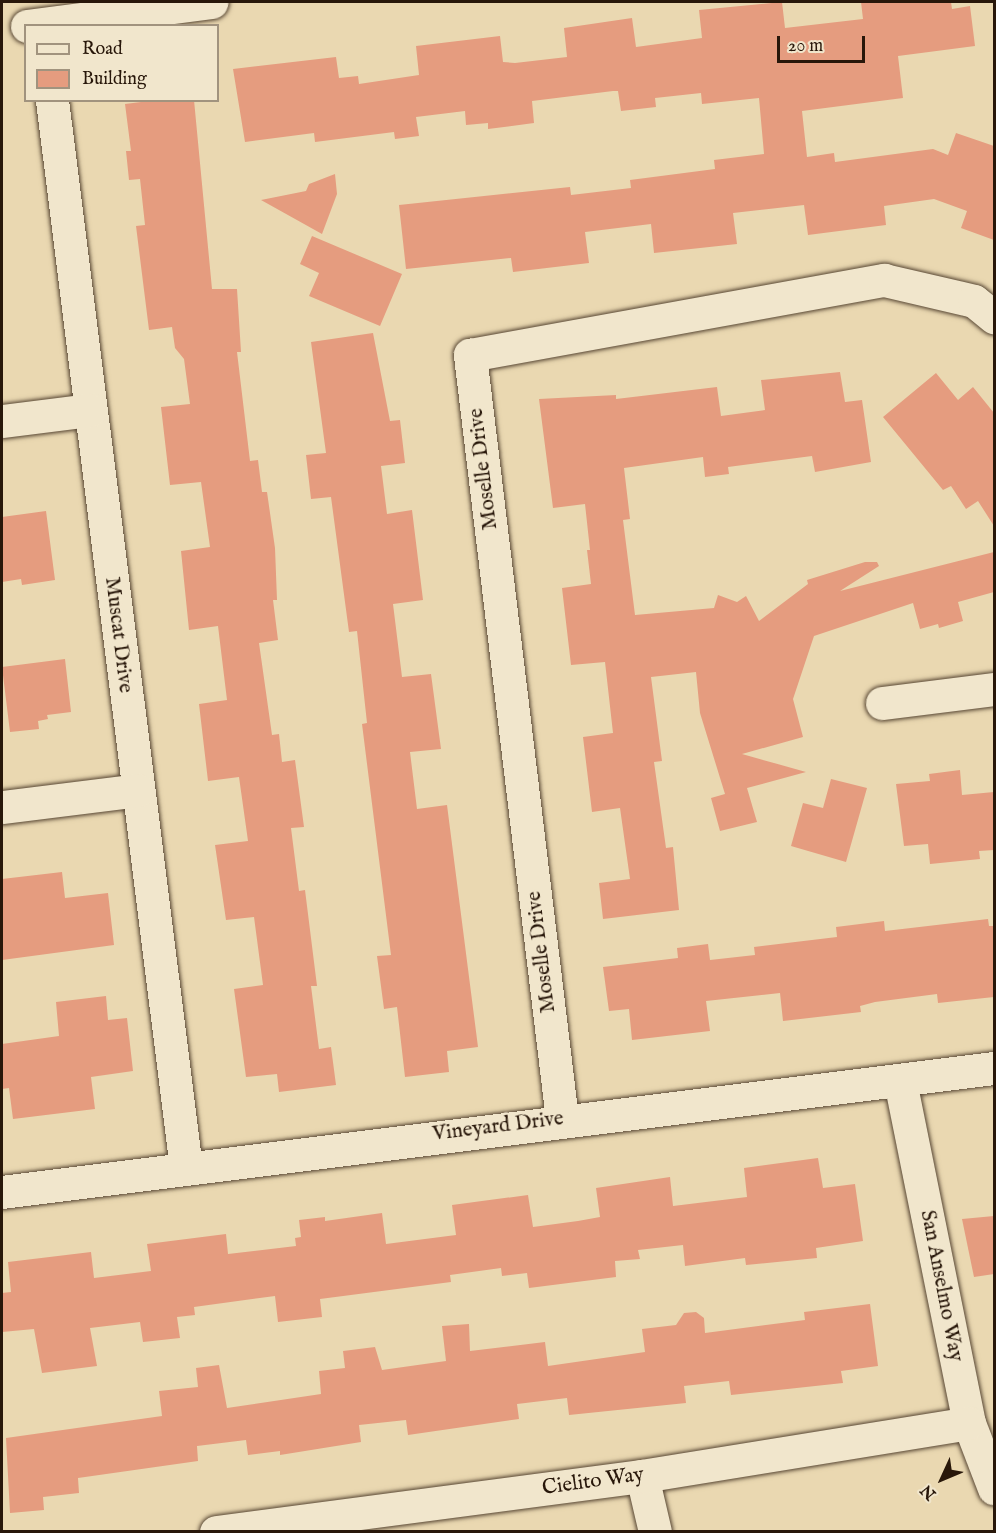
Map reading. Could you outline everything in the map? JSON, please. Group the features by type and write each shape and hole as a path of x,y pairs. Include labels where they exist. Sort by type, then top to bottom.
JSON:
{"street":[{"path":"2,29 35,20 211,2"},
{"name":"Muscat Drive","path":"52,102 186,1168"},
{"name":"Moselle Drive","path":"562,1119 470,355 884,280 974,301 994,317"},
{"path":"2,421 90,410"},
{"path":"882,703 994,690"},
{"path":"2,807 138,790"},
{"name":"Vineyard Drive","path":"2,1192 562,1119 900,1081 994,1068"},
{"name":"San Anselmo Way","path":"900,1081 969,1423 994,1488"},
{"name":"Cielito Way","path":"216,1532 642,1476 969,1423"},
{"path":"642,1476 655,1532"}],"building":[{"path":"782,2 785,28 863,19 861,2 951,2 952,9 970,6 975,46 898,56 903,98 802,111 807,157 834,153 835,162 933,149 948,155 956,133 994,146 994,240 961,228 967,211 934,199 884,206 886,225 808,235 804,205 733,213 737,244 654,253 651,224 585,232 589,263 513,272 511,258 406,269 399,205 570,187 571,195 631,188 630,180 715,169 714,160 764,154 759,98 702,104 701,93 655,98 656,107 621,111 618,91 613,91 532,101 534,123 488,129 488,123 466,125 465,111 416,117 419,136 395,139 394,132 315,142 314,133 245,142 233,69 336,57 339,78 358,76 359,84 419,75 416,46 500,36 503,62 515,63 567,57 564,28 632,18 636,47 702,38 699,10"},
{"path":"194,102 212,289 237,289 241,352 237,352 250,461 258,460 262,492 267,492 275,548 277,600 273,600 278,640 259,643 272,735 279,734 282,762 295,760 304,827 291,828 299,891 305,890 317,986 311,986 319,1049 331,1047 336,1085 279,1092 277,1074 246,1077 234,989 263,985 254,917 226,920 215,845 248,841 239,777 208,781 199,704 227,700 218,626 189,630 181,551 210,547 201,482 170,485 161,407 190,404 184,359 175,348 172,327 149,330 136,226 145,225 140,179 129,180 126,151 131,151 125,104"},
{"path":"335,174 337,194 322,234 261,200 306,191 309,184"},
{"path":"312,236 402,274 380,326 309,296 319,273 300,264"},
{"path":"373,333 390,421 400,420 405,463 381,466 387,514 412,510 423,600 393,604 402,677 431,674 441,749 410,752 417,809 447,805 478,1047 447,1051 449,1072 405,1077 397,1007 384,1009 377,956 391,955 362,724 367,723 357,631 349,632 331,497 311,499 306,455 326,453 311,342"},
{"path":"840,372 845,402 862,400 871,462 815,472 812,456 728,467 729,474 705,477 703,457 624,468 630,519 623,520 635,615 714,608 718,595 737,602 746,596 759,621 808,584 807,580 865,562 877,562 879,566 840,591 994,552 994,592 958,602 963,621 939,628 938,624 920,629 913,603 814,636 793,699 803,737 742,754 806,772 747,788 757,822 720,831 711,798 725,794 700,713 696,672 651,677 662,761 654,762 666,848 673,847 679,910 603,919 599,883 630,879 620,808 592,812 583,737 613,733 605,662 571,665 562,588 591,584 585,504 553,508 539,399 616,395 616,399 717,387 721,416 765,410 761,380"},
{"path":"936,373 958,400 973,387 994,413 994,526 978,501 966,509 951,486 943,490 883,417"},
{"path":"46,511 55,580 22,585 21,579 2,582 2,517"},
{"path":"65,659 71,712 47,715 48,719 38,721 39,729 10,732 2,667"},
{"path":"960,770 962,795 994,792 994,850 979,851 980,859 930,864 928,844 904,846 896,784 930,781 929,774"},
{"path":"831,779 867,788 846,862 791,846 803,803 823,808"},
{"path":"62,872 65,898 108,893 114,945 2,960 2,879"},
{"path":"988,919 989,926 994,926 994,997 938,1003 937,994 875,1002 860,1006 861,1012 783,1021 780,993 706,1001 710,1031 632,1040 629,1009 609,1011 603,967 678,958 677,948 708,944 710,960 755,955 754,947 837,937 836,927 884,921 885,931"},
{"path":"106,996 108,1020 127,1018 133,1071 91,1077 95,1109 13,1119 9,1088 2,1089 2,1044 59,1036 56,1002"},
{"path":"818,1158 823,1188 855,1184 863,1241 816,1248 817,1258 746,1265 745,1258 685,1266 683,1245 638,1250 640,1259 615,1261 616,1277 529,1288 527,1273 502,1276 501,1268 450,1275 451,1282 320,1299 322,1317 278,1322 275,1296 194,1307 195,1315 177,1317 180,1338 143,1342 140,1322 90,1328 97,1366 42,1373 34,1329 2,1332 2,1293 11,1292 8,1262 91,1252 94,1278 151,1271 147,1244 226,1234 228,1254 296,1246 295,1238 301,1237 299,1220 325,1217 325,1221 382,1213 386,1244 456,1235 452,1205 528,1195 533,1227 600,1217 596,1188 670,1177 673,1206 747,1197 744,1168"},
{"path":"994,1216 994,1274 974,1277 962,1219"},
{"path":"870,1304 878,1366 841,1371 843,1383 731,1395 729,1381 684,1386 686,1403 569,1415 567,1398 517,1404 519,1419 408,1435 406,1420 359,1425 361,1442 280,1455 280,1451 248,1455 246,1440 197,1446 198,1461 78,1478 79,1493 43,1497 44,1510 10,1513 6,1438 162,1416 159,1391 198,1387 196,1368 219,1365 227,1408 321,1394 319,1371 345,1368 343,1351 375,1347 382,1370 446,1361 442,1326 469,1324 470,1351 545,1342 548,1366 645,1352 642,1329 676,1325 684,1313 696,1312 704,1318 705,1333 805,1320 804,1312"}]}
